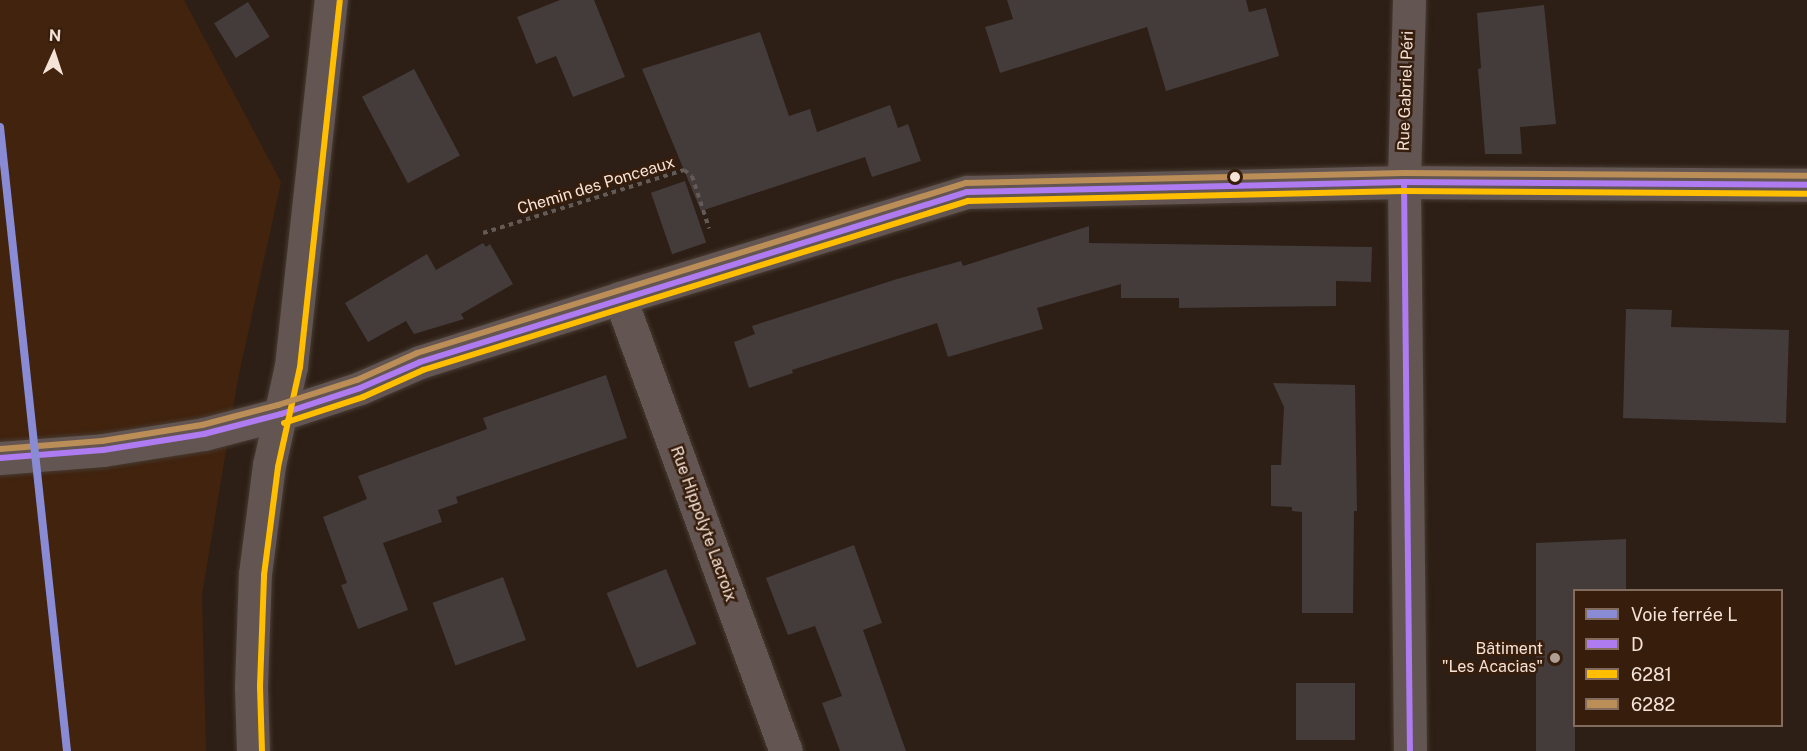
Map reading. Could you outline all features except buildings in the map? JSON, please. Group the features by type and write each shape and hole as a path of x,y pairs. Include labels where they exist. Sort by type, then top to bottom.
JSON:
{"street":[{"path":"253,751 251,686 255,574 269,465 291,366 331,0"},
{"name":"Rue Gabriel Péri","path":"1409,0 1404,182 1410,751"},
{"path":"0,458 103,450 204,434 281,414 360,388 420,362 967,192 1404,182 1807,185"},
{"name":"Rue Hippolyte Lacroix","path":"620,298 786,751"}],"path":[{"name":"Chemin des Ponceaux","path":"483,232 684,170 692,176 721,267"}],"shaded area":[{"path":"0,0 184,0 281,182 238,379 202,595 206,751 0,751"}],"rail line":[{"name":"L","path":"0,127 67,751"}],"transit line":[{"name":"6281","path":"262,751 260,686 264,575 278,467 300,367 340,1"},
{"name":"6282","path":"0,449 102,441 202,425 278,405 357,380 417,353 966,183 1404,173 1807,176"},
{"name":"D","path":"1404,182 1410,751"},
{"name":"D","path":"0,458 103,450 204,434 281,414 360,388 420,362 967,192 1404,182 1807,185"},
{"name":"6281","path":"284,423 363,397 423,370 968,201 1404,191 1807,194"}],"place":[{"name":"Bâtiment \"Les Acacias\"","path":"1555,658"}]}
